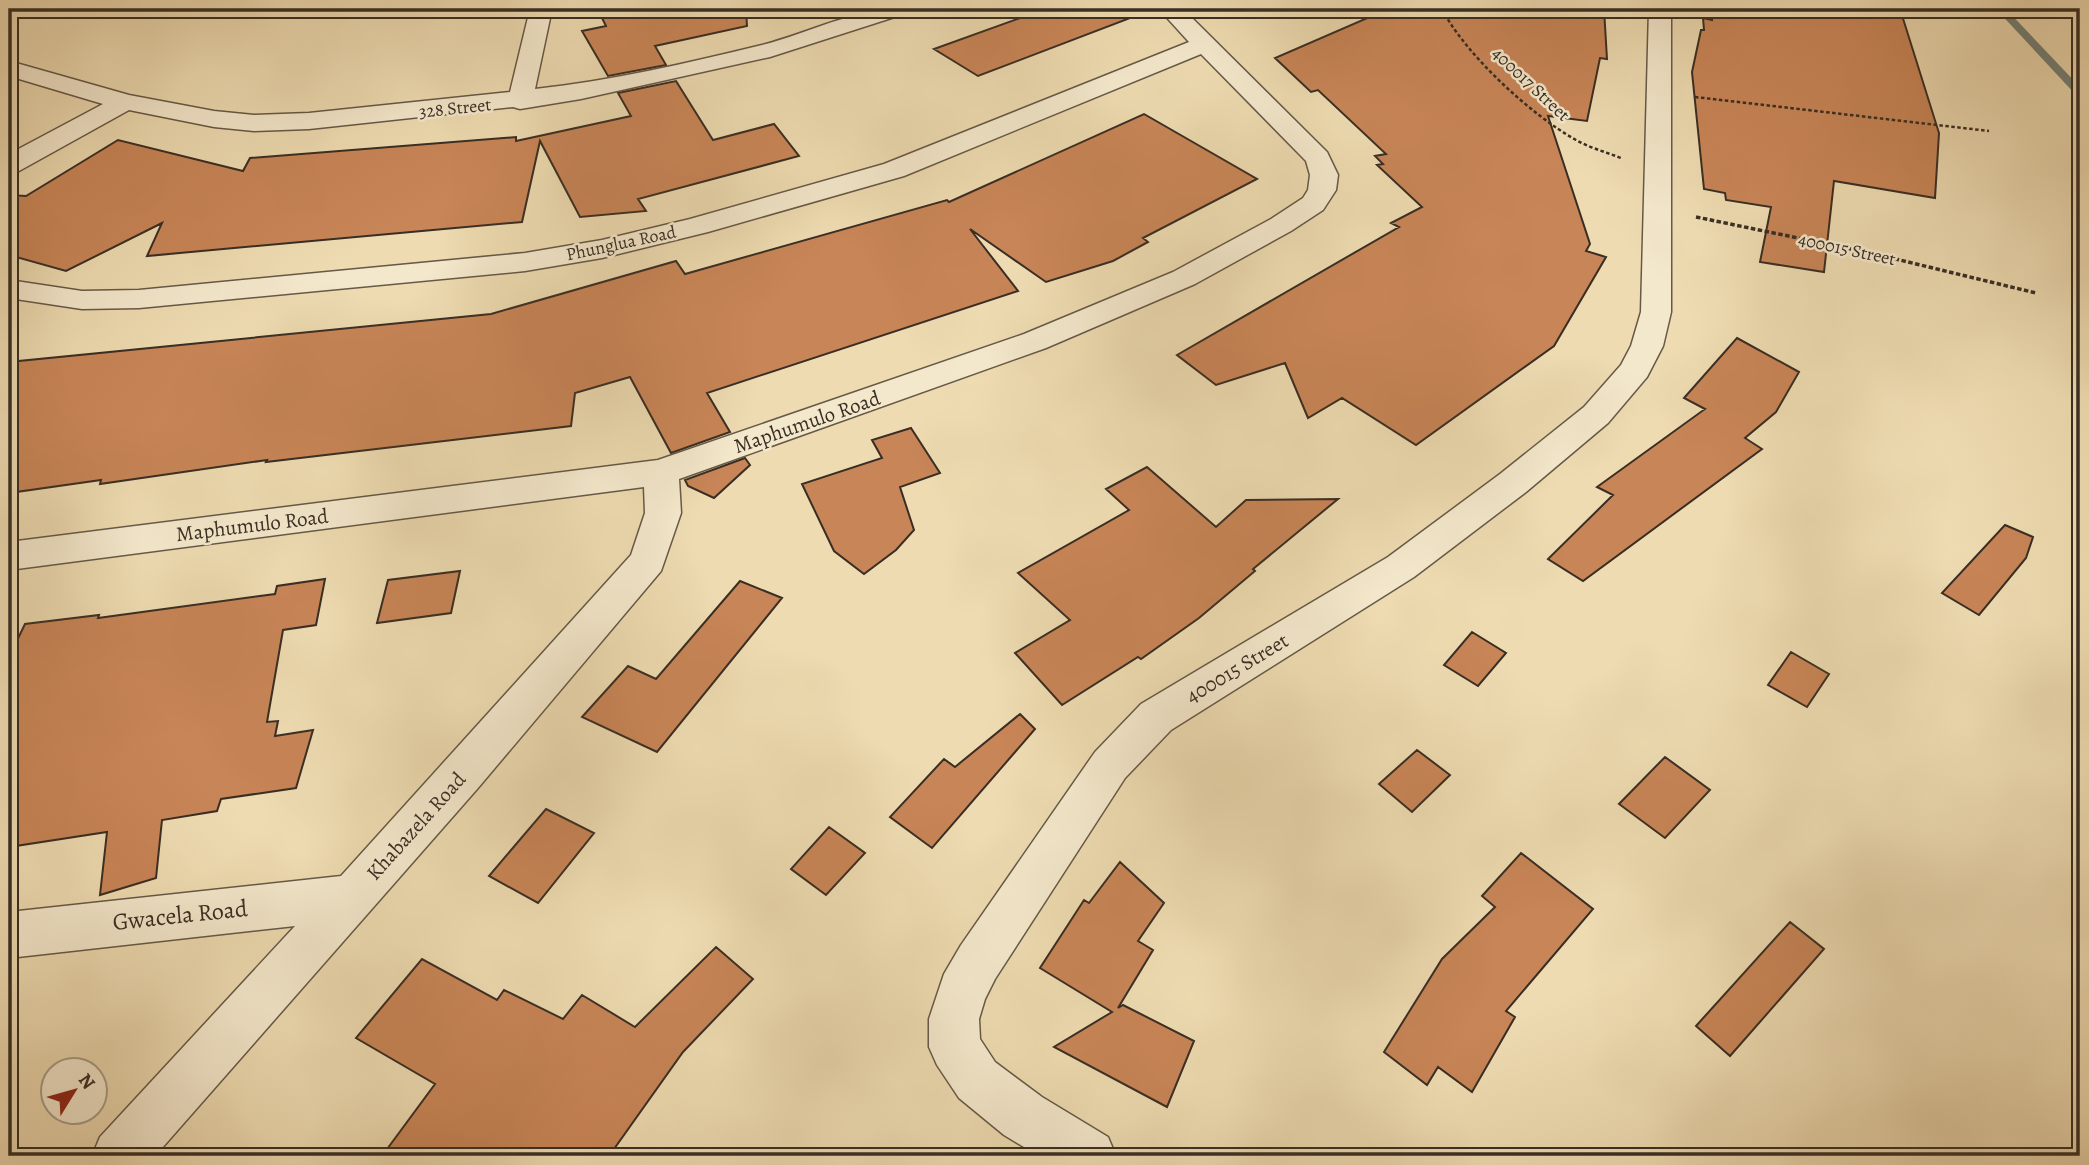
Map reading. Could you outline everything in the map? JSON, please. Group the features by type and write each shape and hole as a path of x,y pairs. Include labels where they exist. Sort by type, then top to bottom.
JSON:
{"street":[{"path":"520,100 538,32 541,9"},
{"name":"328 Street","path":"9,68 125,102 214,119 254,123 322,120 580,92 744,56 896,9"},
{"name":"Maphumulo Road","path":"9,556 662,472 960,368 1123,305 1184,278 1281,225 1313,204 1322,190 1324,175 1318,158 1170,9"},
{"name":"400015 Street","path":"1090,1156 1023,1116 977,1080 955,1047 954,1019 962,992 978,962 1110,765 1156,717 1401,567 1513,483 1596,415 1635,370 1647,346 1656,312 1660,9"},
{"name":"Phunglua Road","path":"9,289 82,300 139,299 525,262 602,249 698,226 894,170 1204,44"},
{"path":"9,165 125,102"},
{"name":"Khabazela Road","path":"119,1156 648,561 663,513 662,472"},
{"name":"Gwacela Road","path":"9,935 351,897"}],"path":[{"name":"400017 Street","path":"1442,9 1454,32 1520,99 1557,129 1579,142 1658,171"},
{"path":"1660,93 1989,131"},
{"name":"400015 Street","path":"1658,209 1871,253 2036,293"}],"building":[{"path":"628,9 746,9 747,26 655,46 666,65 608,76 582,31 606,26 600,14"},
{"path":"1045,9 1145,9 1146,12 978,76 934,49"},
{"path":"1388,9 1604,9 1607,59 1600,58 1587,121 1548,116 1590,244 1586,251 1606,257 1554,346 1416,445 1342,398 1308,418 1285,363 1216,385 1177,355 1399,227 1391,223 1422,207 1377,165 1383,164 1375,156 1386,154 1318,90 1311,92 1275,58"},
{"path":"1712,9 1900,9 1939,133 1935,198 1834,181 1824,272 1760,262 1771,207 1726,200 1725,193 1704,189 1692,72 1701,30 1704,30 1703,18 1712,20"},
{"path":"676,81 713,140 774,124 799,156 638,199 646,211 580,217 540,141 522,222 147,256 162,223 66,271 9,255 9,195 26,196 118,140 243,171 250,158 516,137 516,141 631,116 618,93"},
{"path":"1144,114 1257,179 1143,238 1148,242 1113,261 1046,282 970,229 1018,291 707,393 730,432 671,453 630,377 575,393 571,426 266,462 267,460 100,484 101,480 9,493 9,362 491,314 676,261 685,274 947,200 949,202"},
{"path":"1737,338 1799,372 1776,412 1745,438 1762,449 1583,581 1548,559 1613,495 1597,487 1705,409 1684,398"},
{"path":"911,428 940,473 900,487 914,530 896,550 864,574 834,551 802,484 882,458 872,440"},
{"path":"745,458 750,465 714,498 688,486 685,480"},
{"path":"1147,467 1216,527 1246,500 1338,499 1253,569 1255,571 1199,618 1141,659 1138,657 1062,705 1015,653 1070,620 1018,573 1129,510 1106,489"},
{"path":"2005,525 2033,537 2026,558 1979,615 1942,593"},
{"path":"460,571 451,613 377,623 388,580"},
{"path":"325,579 316,625 283,630 267,722 278,721 275,736 313,730 296,788 221,799 217,811 162,820 156,878 100,895 107,832 9,847 9,657 25,624 99,615 98,618 275,594 277,586"},
{"path":"740,581 782,598 657,752 582,717 628,666 656,679"},
{"path":"1472,632 1506,653 1478,686 1444,665"},
{"path":"1791,652 1829,674 1807,707 1768,685"},
{"path":"1020,714 1035,729 932,848 890,817 944,759 955,767"},
{"path":"1417,750 1450,775 1412,812 1379,784"},
{"path":"1665,757 1710,790 1665,838 1619,804"},
{"path":"546,809 594,833 538,903 489,876"},
{"path":"829,827 865,853 826,895 791,869"},
{"path":"1521,853 1593,909 1506,1011 1515,1017 1472,1092 1438,1067 1427,1085 1384,1052 1442,959 1495,907 1482,896"},
{"path":"1120,862 1164,903 1138,941 1153,950 1118,1008 1123,1005 1194,1041 1167,1107 1054,1047 1112,1012 1040,968 1084,900 1089,903"},
{"path":"1790,922 1824,949 1730,1056 1696,1026"},
{"path":"716,947 753,979 683,1052 609,1156 382,1156 435,1084 356,1038 422,959 497,1000 504,990 563,1019 582,995 635,1027"}],"waterway":[{"path":"2001,9 2080,93"}]}
